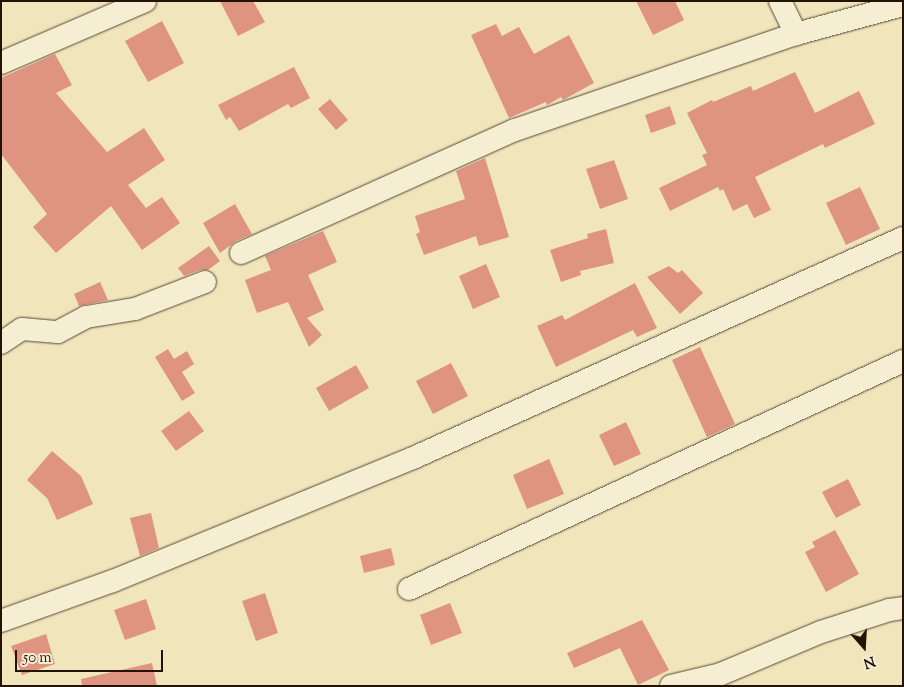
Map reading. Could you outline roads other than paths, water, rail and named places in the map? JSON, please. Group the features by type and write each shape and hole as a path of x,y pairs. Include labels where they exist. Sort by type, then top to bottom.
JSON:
{"street":[{"path":"1,63 145,1"},
{"path":"780,1 796,34"},
{"path":"241,253 515,130 796,34 903,5"},
{"path":"1,620 113,581 413,458 903,238"},
{"path":"1,344 22,329 58,332 86,318 135,309 205,282"},
{"path":"409,590 903,360"},
{"path":"671,686 724,680 821,632 889,610 903,608"}]}
